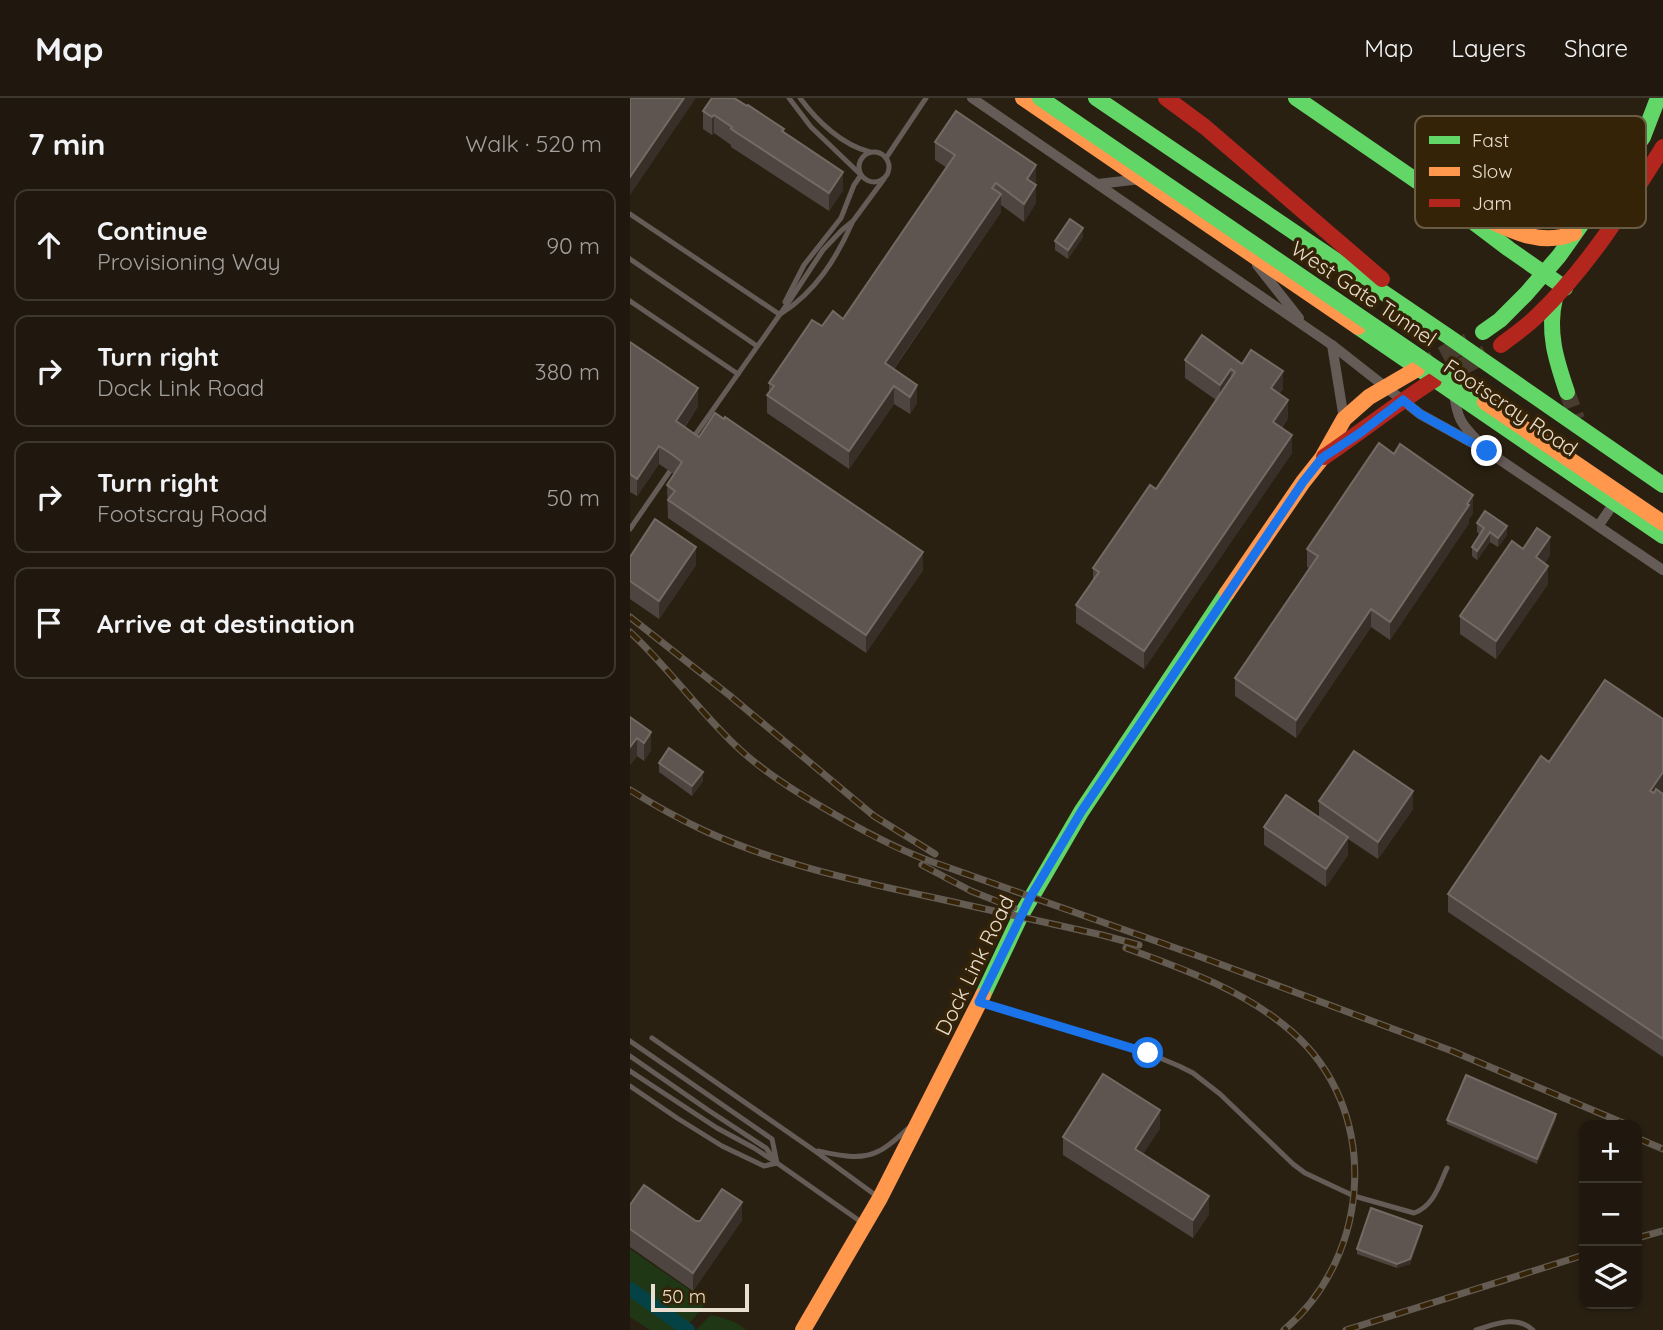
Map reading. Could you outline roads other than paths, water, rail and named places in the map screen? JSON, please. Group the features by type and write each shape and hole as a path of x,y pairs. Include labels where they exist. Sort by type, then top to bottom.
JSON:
{"main road":[{"name":"Footscray Road","path":"1023,98 1663,536"},
{"name":"West Gate Tunnel","path":"1040,98 1663,523"},
{"name":"West Gate Tunnel","path":"1096,98 1663,485"},
{"path":"1166,98 1448,337"},
{"path":"1296,98 1415,180"},
{"path":"1646,129 1658,98"},
{"path":"1646,173 1663,147"},
{"path":"1482,228 1544,274 1560,293"},
{"path":"1507,228 1534,238 1557,240 1577,232"},
{"path":"1483,332 1500,320 1544,274 1580,228"},
{"path":"1501,345 1560,293 1611,228"},
{"path":"1560,293 1551,312 1552,342 1567,392"},
{"name":"Dock Link Road","path":"803,1330 880,1198 1031,896 1081,812 1255,552 1322,458 1344,419 1385,386 1417,369"},
{"name":"Dock Link Road","path":"1322,458 1435,380"}],"street":[{"name":"Footscray Road","path":"972,98 1308,328 1420,414 1487,451 1663,570"},
{"path":"1098,184 1141,179"},
{"name":"Footscray Road","path":"1246,251 1308,328"},
{"path":"1332,345 1344,419"},
{"path":"1454,392 1456,412 1464,426 1487,451"},
{"path":"1599,525 1614,502"}],"lane":[{"path":"789,98 811,127 860,175 871,183 884,179"},
{"path":"779,314 796,304 814,286 835,257 853,221 887,175 890,166 880,153 853,146 831,131 800,98"},
{"path":"886,158 926,98"},
{"path":"779,314 804,265 844,213 860,175 860,161 870,152"},
{"path":"630,214 779,314"},
{"path":"687,446 823,250 853,221"},
{"path":"630,258 757,346"},
{"path":"630,301 738,374"},
{"path":"630,529 670,471"},
{"path":"979,1002 1108,1040 1180,1066 1220,1094 1293,1164 1315,1179 1354,1196 1415,1213 1426,1208 1431,1202 1447,1168"},
{"path":"652,1038 880,1198"},
{"path":"630,1041 772,1139 777,1163"},
{"path":"630,1055 766,1147 777,1163"},
{"path":"630,1071 717,1128 754,1148 865,1224"},
{"path":"630,1086 722,1146 764,1166 777,1163"},
{"path":"815,1151 847,1157 865,1156 880,1151 921,1118"},
{"path":"1476,1330 1510,1321 1521,1322 1534,1330"}],"waterway":[{"path":"630,1289 688,1330"}],"tunnel":[{"path":"1418,368 1468,342"},
{"path":"1436,380 1486,354"},
{"path":"1567,392 1577,419"}],"railway":[{"path":"630,617 729,695 874,816 935,854"},
{"path":"630,632 721,732 755,763 810,800 886,842 927,860 1201,957 1452,1051 1616,1120"},
{"path":"630,790 705,831 791,863 1139,945"},
{"path":"922,865 971,891 1014,908"},
{"path":"1126,948 1212,982 1273,1017 1291,1031 1320,1063 1340,1100 1352,1140 1355,1181 1349,1223 1335,1262 1314,1299 1284,1330"},
{"path":"1642,1140 1663,1149"},
{"path":"1642,1237 1663,1231"},
{"path":"1346,1330 1579,1257"}]}
